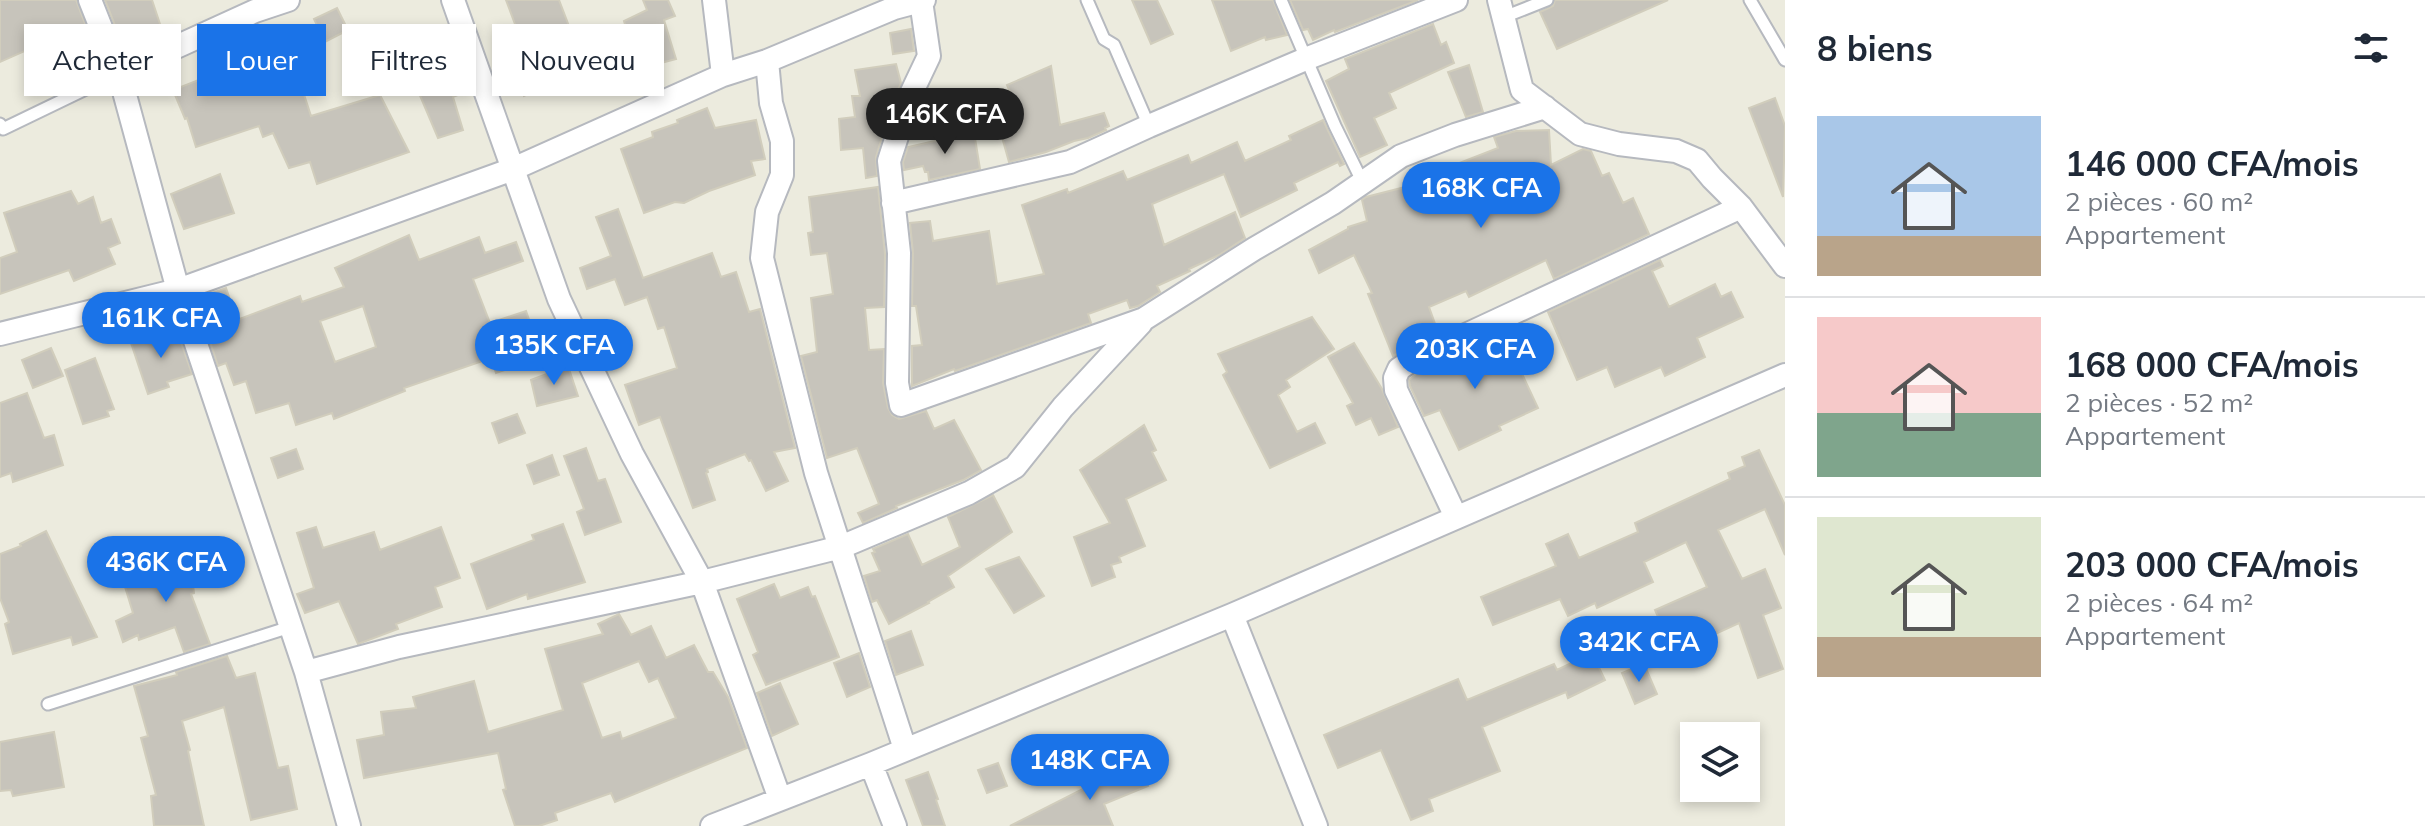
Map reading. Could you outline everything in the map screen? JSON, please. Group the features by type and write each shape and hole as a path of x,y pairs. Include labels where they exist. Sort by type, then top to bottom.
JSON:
{"street":[{"path":"90,0 100,24"},
{"path":"181,45 255,11 288,0"},
{"path":"453,0 559,299 632,454 702,582 780,799"},
{"path":"714,0 723,75"},
{"path":"0,334 178,290 513,169 723,75 767,61 894,4 923,0 929,56 910,96 889,161 899,253 897,383 901,405 1144,319 1333,203 1401,156 1455,135 1545,107"},
{"path":"893,203 1070,162 1308,58 1456,0"},
{"path":"1502,8 1522,90 1580,134 1619,144 1676,151 1697,160 1741,207 1785,266"},
{"path":"767,61 771,103 782,141 782,175 767,212 762,258 816,473 905,749"},
{"path":"125,96 178,290 306,672 349,826"},
{"path":"1456,517 1396,390 1395,378 1399,369 1496,320 1741,207"},
{"path":"306,672 399,647 702,582 841,547 969,493 1015,467 1063,407 1144,319"},
{"path":"712,826 1232,615 1785,375"},
{"path":"1232,615 1316,826"},
{"path":"871,764 895,826"}],"lane":[{"path":"1087,0 1104,39 1114,45 1149,126"},
{"path":"1281,0 1362,181"},
{"path":"1502,8 1547,0"},
{"path":"1750,0 1785,60"},
{"path":"0,124 3,129 71,96"},
{"path":"48,704 290,627"}],"building":[{"path":"0,0 76,0 85,24 24,24 24,51 0,62"},
{"path":"105,0 152,0 160,24 114,24"},
{"path":"506,0 559,0 568,24 515,24"},
{"path":"643,0 668,0 675,16 664,20 676,59 664,62 664,24 625,24 624,21 647,10"},
{"path":"1132,0 1157,0 1173,34 1151,44"},
{"path":"1212,0 1273,0 1287,35 1266,40 1265,37 1231,51"},
{"path":"1290,0 1418,0 1313,40 1308,29 1303,30"},
{"path":"1555,0 1668,0 1557,49 1540,12 1553,6"},
{"path":"337,8 345,24 342,24 342,33 326,41 326,24 316,24 314,19"},
{"path":"1433,24 1441,45 1446,42 1454,63 1389,93 1396,108 1374,118 1387,145 1360,157 1326,81 1349,69 1345,59"},
{"path":"911,29 914,51 893,54 890,33"},
{"path":"896,64 901,83 893,102 881,105 884,130 876,157 877,176 866,178 863,148 841,150 839,119 855,117 852,96 860,96 855,70"},
{"path":"1469,65 1483,112 1466,117 1448,72"},
{"path":"1051,66 1060,125 1104,113 1109,126 1088,138 1009,162 995,112 1015,104 1007,85"},
{"path":"197,81 197,96 305,96 311,116 381,96 409,152 317,184 310,162 289,168 273,133 263,137 259,126 196,147 187,118 175,96 181,96 181,87"},
{"path":"420,96 455,96 453,97 463,130 438,138"},
{"path":"1775,98 1785,126 1783,197 1749,108"},
{"path":"707,108 715,128 756,120 765,159 751,161 755,175 684,203 675,202 644,213 621,149 653,137 652,132"},
{"path":"1323,120 1344,164 1340,166 1338,162 1294,183 1297,190 1241,217 1224,174 1152,204 1164,245 1235,212 1245,238 1219,255 1157,286 1160,292 1138,306 1130,308 1127,300 1088,314 1091,323 912,386 912,346 922,345 916,306 912,306 910,223 930,221 933,241 989,231 997,284 1044,274 1022,205 1067,189 1068,193 1123,171 1127,180 1188,155 1191,163 1237,142 1245,161 1291,140 1289,136"},
{"path":"1549,130 1551,165 1583,149 1591,151 1602,176 1609,173 1623,203 1633,198 1649,234 1554,279 1546,260 1469,297 1466,291 1429,307 1438,332 1393,356 1368,294 1372,293 1354,255 1319,273 1309,250 1348,227 1367,221 1362,200 1366,197 1409,186 1408,183 1498,148 1494,137 1516,131"},
{"path":"974,132 980,169 929,180 923,166 904,170 908,147"},
{"path":"220,174 234,213 184,229 171,194"},
{"path":"878,187 885,254 884,307 865,308 869,350 884,349 883,383 888,408 899,419 926,411 934,429 954,420 981,470 863,523 858,513 879,504 857,448 827,458 801,356 817,352 811,298 833,294 827,253 811,255 808,233 813,232 809,197"},
{"path":"71,191 78,204 93,197 101,223 111,219 120,243 108,248 115,264 74,281 69,270 0,294 0,258 17,252 4,213"},
{"path":"618,209 643,278 712,253 721,277 736,272 749,312 760,309 795,448 774,452 788,481 766,491 745,454 707,469 715,500 693,508 660,417 639,425 625,385 677,368 664,327 658,329 647,297 625,305 615,279 587,289 580,268 611,256 596,217"},
{"path":"409,235 419,260 479,237 485,253 516,242 523,261 473,279 490,323 526,311 542,357 496,373 491,358 404,388 405,391 334,419 332,413 296,425 289,403 256,413 246,381 234,385 226,363 218,366 203,320 208,318 200,297 226,288 237,320 300,296 302,302 344,287 335,268","holes":["363,306 376,347 335,362 320,321"]},
{"path":"1660,260 1663,266 1652,271 1669,307 1715,284 1721,297 1731,292 1743,317 1697,338 1705,357 1665,376 1661,367 1615,387 1607,367 1577,380 1548,312"},
{"path":"1312,317 1334,349 1286,380 1290,387 1278,395 1297,432 1315,423 1325,443 1270,468 1223,375 1227,372 1218,354"},
{"path":"176,328 192,374 167,382 169,387 148,394 131,343"},
{"path":"1503,333 1538,408 1499,426 1501,430 1459,450 1440,410 1424,416 1409,380 1419,372"},
{"path":"1354,343 1382,389 1398,427 1379,435 1371,418 1356,425 1347,406 1353,403 1328,357"},
{"path":"51,348 63,376 33,388 22,360"},
{"path":"95,358 114,409 107,411 109,416 83,424 65,370"},
{"path":"568,366 578,396 537,406 531,380"},
{"path":"27,393 44,438 54,435 63,465 13,482 11,473 0,477 0,403"},
{"path":"517,414 525,433 499,443 492,423"},
{"path":"1144,425 1156,450 1152,452 1166,480 1126,499 1145,546 1119,557 1121,562 1111,565 1115,577 1092,586 1074,537 1110,523 1080,470"},
{"path":"586,448 598,481 605,479 621,522 585,535 577,512 584,509 564,456"},
{"path":"296,449 303,469 278,478 271,458"},
{"path":"1759,450 1785,505 1785,555 1765,509 1718,530 1742,579 1765,569 1781,608 1763,615 1783,669 1758,678 1739,623 1674,653 1655,610 1707,587 1686,542 1644,562 1653,582 1597,608 1595,603 1568,616 1560,599 1493,625 1481,597 1556,566 1546,544 1568,534 1579,558 1638,532 1635,523 1730,479 1728,473 1745,466 1742,457"},
{"path":"552,455 559,475 534,484 527,465"},
{"path":"993,495 1012,532 948,576 954,587 889,624 877,600 872,602 864,576 880,571 873,549 908,534 922,565 960,547 948,517"},
{"path":"563,524 585,582 528,599 527,594 487,609 471,564 534,540 532,535"},
{"path":"316,527 323,548 374,532 380,550 441,527 460,578 435,587 442,607 396,624 398,629 358,644 339,601 305,613 297,594 314,588 297,533"},
{"path":"46,531 97,637 73,645 71,637 13,654 5,624 9,622 0,598 0,554"},
{"path":"1019,557 1044,596 1014,613 986,569"},
{"path":"202,558 210,580 193,585 194,593 191,594 210,644 184,652 175,627 139,640 138,635 123,642 116,621 133,613 122,577"},
{"path":"774,584 780,598 808,587 812,597 815,596 839,657 766,685 753,655 758,652 737,599"},
{"path":"619,614 631,635 651,626 666,658 694,645 708,672 713,672 728,697 747,748 615,802 611,793 555,813 557,820 539,826 515,826 503,790 506,789 498,753 364,778 357,740 384,735 381,712 416,708 413,697 474,681 488,732 563,710 545,649 603,634 598,624","holes":["639,661 649,682 658,678 676,718 622,739 620,732 602,738 582,683"]},
{"path":"911,631 923,665 896,675 885,641"},
{"path":"859,653 870,687 847,697 834,663"},
{"path":"1592,653 1605,680 1568,698 1566,692 1482,727 1500,771 1429,799 1433,811 1411,820 1381,750 1338,768 1324,735 1458,679 1467,700 1554,664 1557,670"},
{"path":"227,656 236,678 255,673 278,768 288,766 297,809 251,820 224,707 182,721 204,826 154,826 151,796 156,795 141,738 148,736 134,686 177,675 176,672"},
{"path":"1644,664 1657,694 1635,704 1622,673"},
{"path":"780,683 798,724 772,736 757,693"},
{"path":"54,732 64,787 13,796 11,790 0,791 0,742"},
{"path":"1138,761 1148,786 1104,804 1113,826 1010,826"},
{"path":"998,763 1007,786 987,793 978,770"},
{"path":"928,772 945,826 923,826 906,780"}]}
